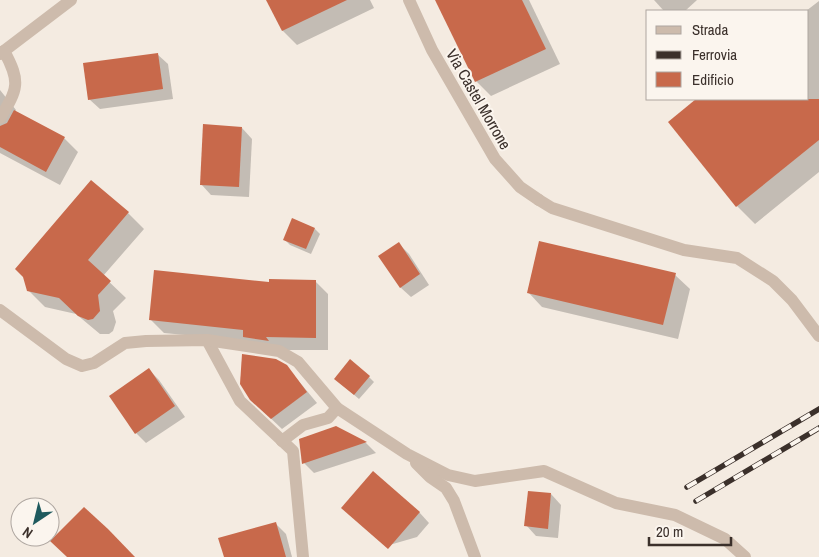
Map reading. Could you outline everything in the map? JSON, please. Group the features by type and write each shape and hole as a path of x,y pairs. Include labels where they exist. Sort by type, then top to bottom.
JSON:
{"street":[{"path":"0,118 16,93 15,77 2,52 71,0"},
{"name":"Via Castel Morrone","path":"409,0 432,50 495,159 520,187 552,208 684,250 738,258 773,281 792,300 819,336"},
{"path":"0,310 66,360 82,366 94,363 125,343 207,340 278,351 298,362 337,408 407,454 448,475 474,480 544,471 616,503 675,516 725,539 745,557"},
{"path":"207,340 240,401 293,451 303,557"},
{"path":"282,441 303,425 328,418 337,408"},
{"path":"407,454 430,477 446,488 454,501 475,557"}],"building":[{"path":"266,0 347,0 282,31"},
{"path":"435,0 522,0 546,49 475,82"},
{"path":"158,53 163,89 88,100 83,63"},
{"path":"819,99 819,140 736,207 668,122 695,100"},
{"path":"14,110 65,137 46,172 0,147 0,126 7,123"},
{"path":"203,124 242,127 239,187 200,185"},
{"path":"91,180 129,212 88,260 111,281 98,295 100,311 93,319 88,320 78,316 59,298 27,291 23,277 15,269"},
{"path":"292,218 315,228 306,249 283,240"},
{"path":"539,241 676,273 663,325 527,293"},
{"path":"399,242 420,274 400,288 378,256"},
{"path":"154,270 269,282 269,279 316,280 316,338 266,337 269,341 243,337 243,330 149,320"},
{"path":"242,354 276,359 287,365 307,392 271,419 250,400 240,384"},
{"path":"350,359 370,376 354,395 334,379"},
{"path":"149,368 175,406 135,434 109,396"},
{"path":"336,426 367,442 302,464 299,439"},
{"path":"373,471 420,512 388,549 341,508"},
{"path":"528,491 551,493 548,529 524,526"},
{"path":"84,507 135,557 67,557 56,547 60,547 60,531"},
{"path":"276,522 286,557 224,557 218,538"}],"railway":[{"path":"687,487 819,409"},
{"path":"696,501 819,428"}]}
